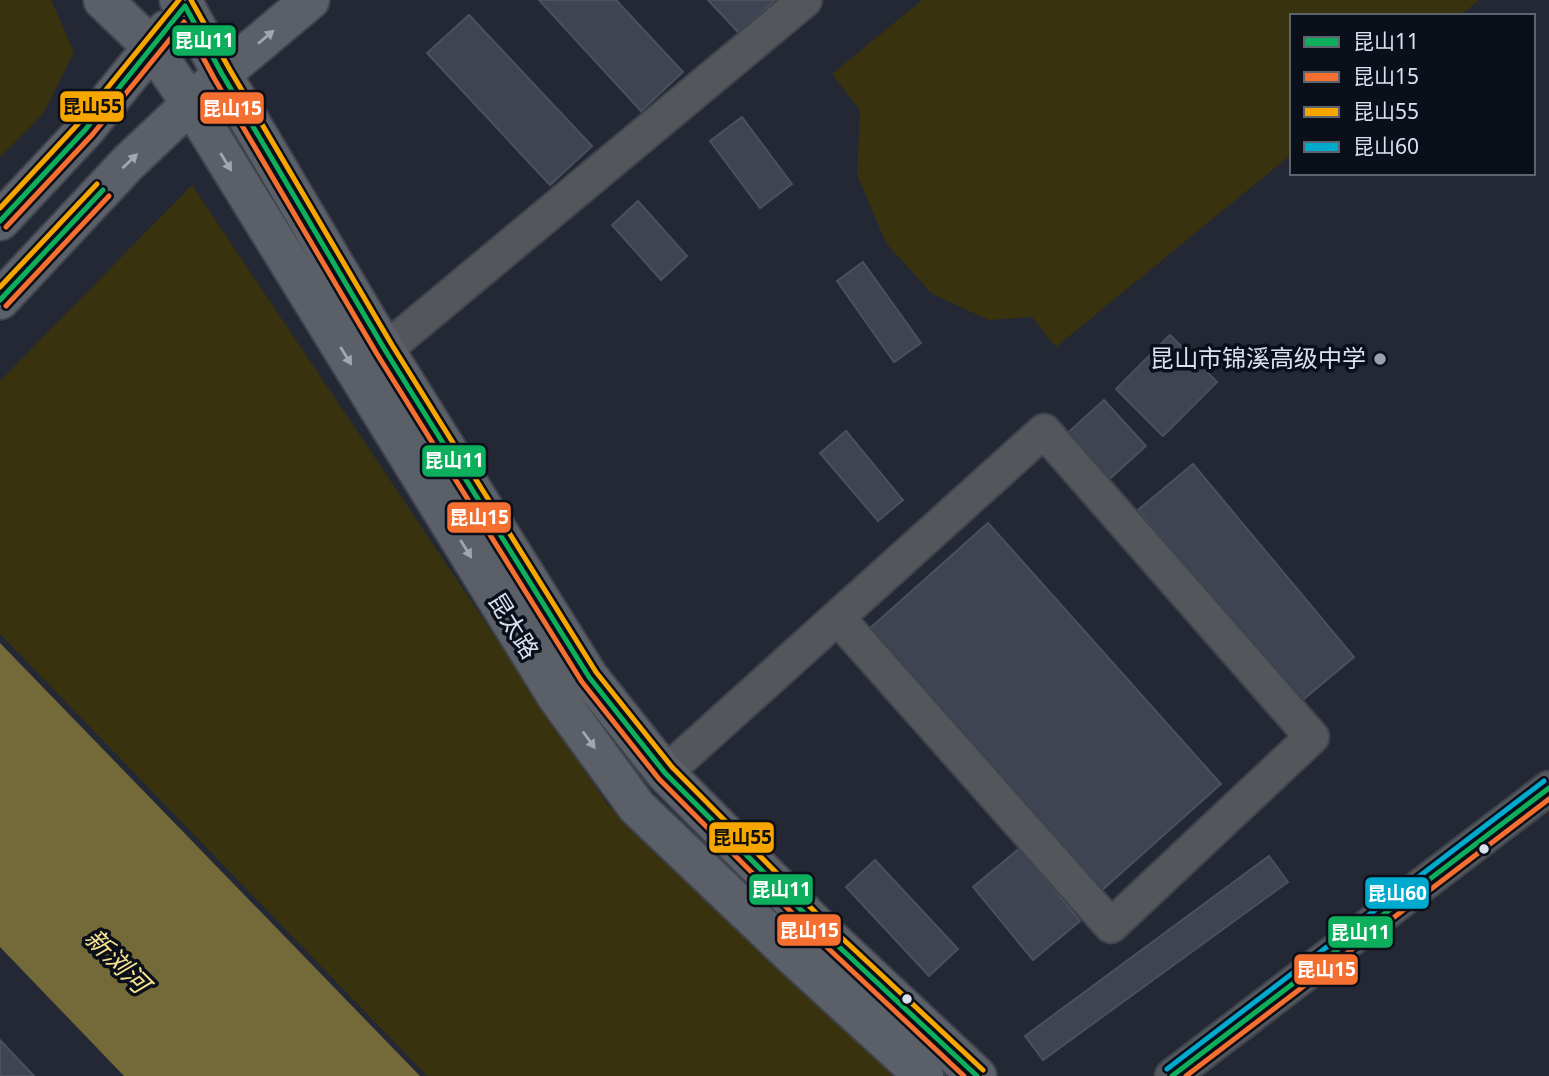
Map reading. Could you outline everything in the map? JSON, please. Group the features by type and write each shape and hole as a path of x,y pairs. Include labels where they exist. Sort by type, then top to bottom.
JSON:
{"main road":[{"name":"昆太路","path":"103,0 152,47 191,104 557,697 637,807 924,1076"},
{"path":"0,300 128,163 222,74 310,0"},
{"name":"昆太路","path":"186,2 222,74 385,350 589,677 665,773 821,930 977,1076"},
{"path":"0,221 85,130 186,2"}],"street":[{"path":"385,350 804,0"},
{"path":"665,773 1044,431 1312,737 1111,926 838,618"},
{"path":"1172,1076 1549,788"}],"shaded area":[{"path":"0,0 51,0 74,52 43,114 0,157"},
{"path":"922,0 1479,0 1462,14 1290,14 1290,156 1056,347 1032,317 989,320 932,294 886,243 857,175 860,110 832,74"},
{"path":"192,185 608,805 899,1076 427,1076 0,634 0,381"}],"water":[{"name":"新浏河","path":"0,643 420,1076 124,1076 0,947"}],"building":[{"path":"539,0 616,0 683,72 641,111"},
{"path":"708,0 775,0 739,33"},
{"path":"469,15 592,146 550,185 427,53"},
{"path":"742,117 792,184 760,208 710,141"},
{"path":"638,201 687,256 661,280 612,225"},
{"path":"863,262 921,343 894,362 837,281"},
{"path":"1170,335 1217,382 1163,436 1116,389"},
{"path":"1104,400 1146,446 1104,484 1062,438"},
{"path":"846,431 903,500 878,521 820,453"},
{"path":"1193,464 1354,657 1299,703 1138,510"},
{"path":"988,523 1221,784 1101,891 869,629"},
{"path":"1020,848 1080,921 1033,960 973,887"},
{"path":"1269,856 1288,882 1043,1060 1025,1036"},
{"path":"875,860 958,949 929,976 846,887"},
{"path":"0,1040 34,1076 0,1076"}],"transit line":[{"name":"昆山55","path":"0,208 78,124 179,0"},
{"name":"昆山55","path":"191,0 392,345 596,672 672,767 827,924 983,1070"},
{"name":"昆山11","path":"0,221 85,130 185,6 222,74 385,350 589,677 665,773 821,930 977,1076"},
{"name":"昆山15","path":"6,227 92,135 184,22 214,78 377,354 582,682 659,779 815,936 964,1076"},
{"name":"昆山55","path":"0,287 97,184"},
{"name":"昆山11","path":"0,300 103,190"},
{"name":"昆山15","path":"6,306 109,196"},
{"name":"昆山60","path":"1167,1069 1544,781"},
{"name":"昆山11","path":"1172,1076 1549,788"},
{"name":"昆山15","path":"1186,1076 1549,799"}],"place":[{"name":"昆山市锦溪高级中学","path":"1380,359"}]}
